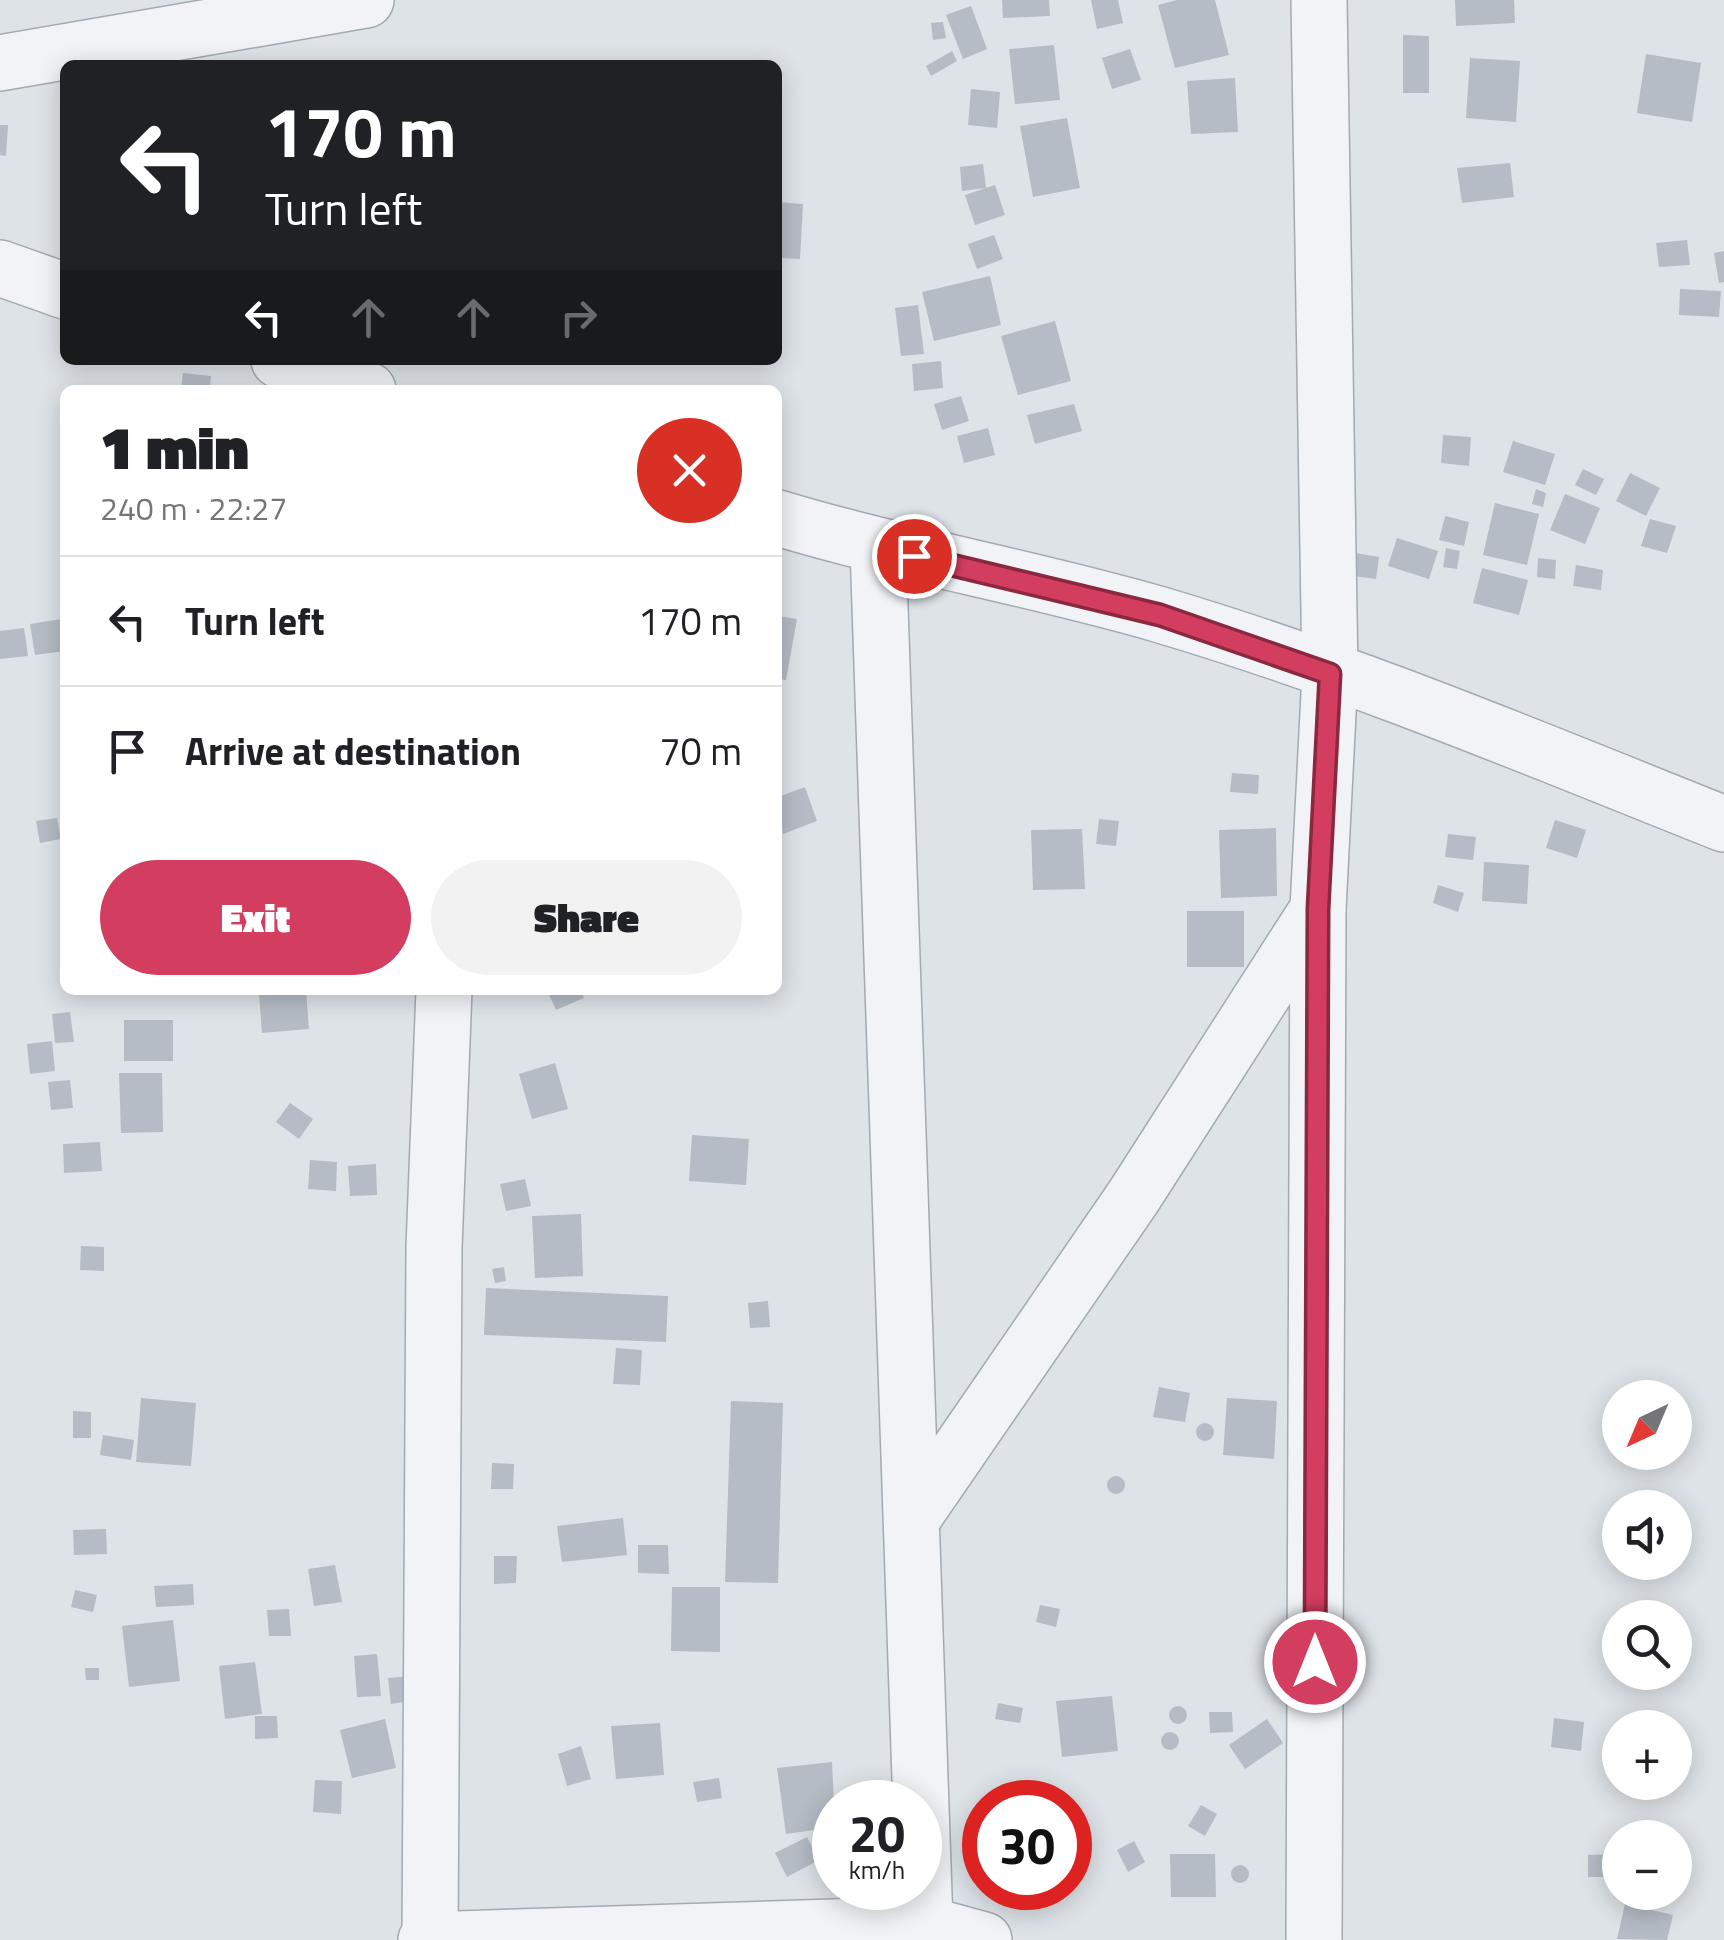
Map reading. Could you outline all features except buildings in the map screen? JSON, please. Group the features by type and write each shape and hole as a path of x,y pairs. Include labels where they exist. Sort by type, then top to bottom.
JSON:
{"street":[{"path":"0,62 366,0"},
{"path":"1314,1940 1318,909 1330,674 1320,0"},
{"path":"0,268 60,289"},
{"path":"294,365 353,385"},
{"path":"782,519 878,548 1160,615 1513,738 1724,824"},
{"path":"878,548 925,1924"},
{"path":"912,1520 1134,1196 1318,909"},
{"path":"444,995 434,1248 428,1940 925,1924 984,1940"}],"route":[{"path":"914,556 1160,615 1330,674 1318,909 1315,1662"}]}
